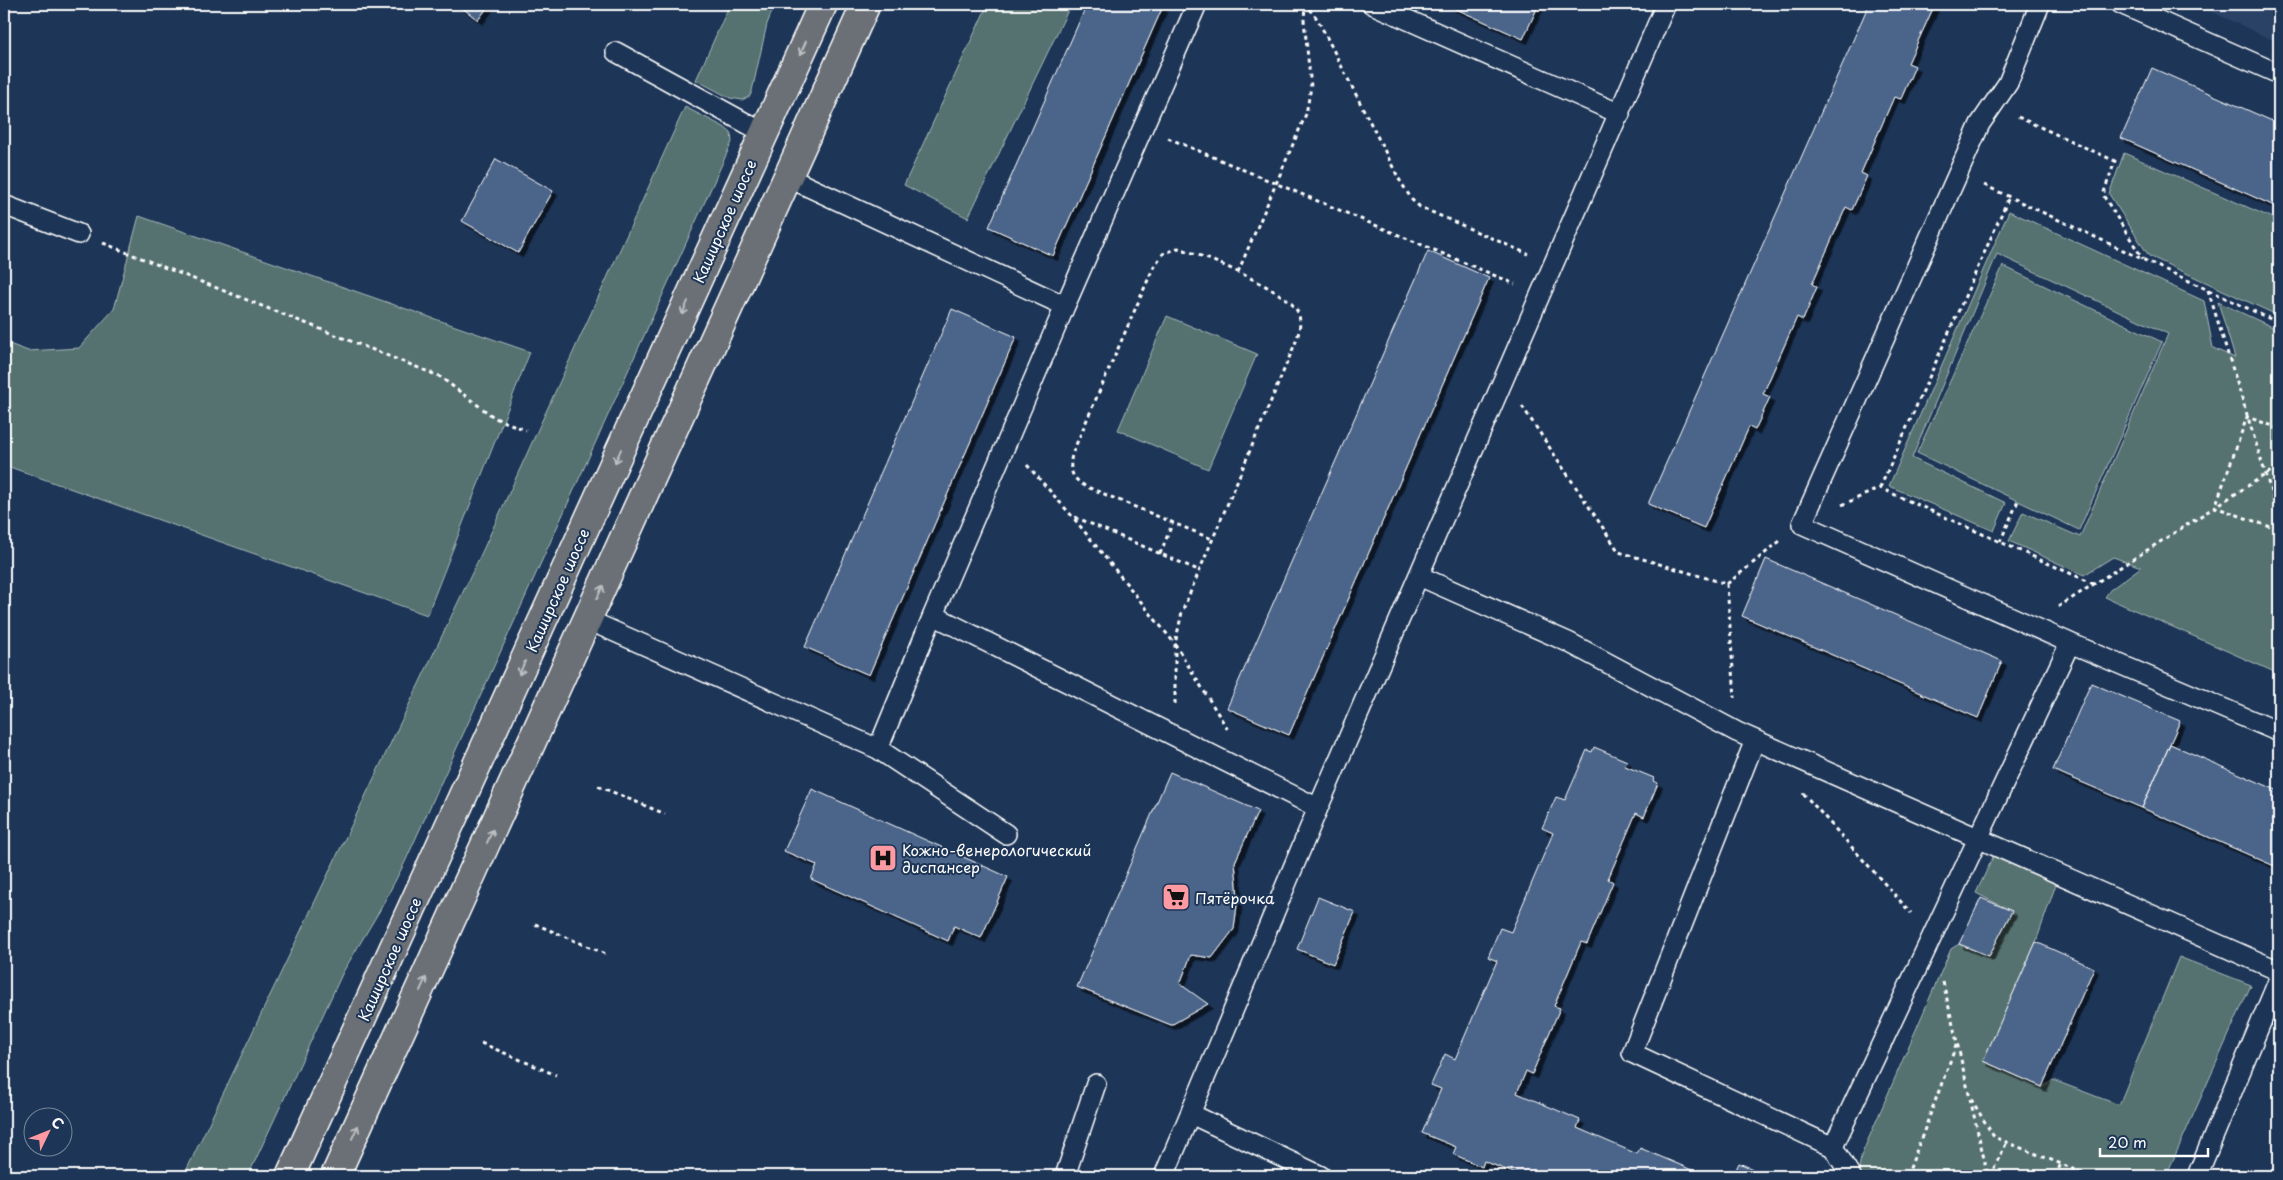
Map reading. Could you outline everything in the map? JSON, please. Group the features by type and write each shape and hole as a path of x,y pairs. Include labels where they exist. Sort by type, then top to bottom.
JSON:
{"main road":[{"name":"Каширское шоссе","path":"290,1176 823,4"},
{"path":"335,1176 866,4"}],"lane":[{"path":"878,749 933,615 1142,126 1197,4"},
{"path":"1372,4 1620,114"},
{"path":"1164,1176 1318,808 1666,4"},
{"path":"2040,4 2008,83 1980,124 1802,524 2070,643 2279,732"},
{"path":"2121,4 2279,74"},
{"path":"616,52 764,132"},
{"path":"787,177 1065,306"},
{"path":"4,205 79,234"},
{"path":"1420,576 1568,642 1737,732 2279,971"},
{"path":"933,615 1318,808"},
{"path":"588,620 878,749 1006,834"},
{"path":"1833,1147 2070,643"},
{"path":"1755,740 1632,1054 1833,1147 1851,1176"},
{"path":"2197,1176 2279,979"},
{"path":"1065,1176 1096,1084"},
{"path":"1191,1114 1321,1176"}],"path":[{"path":"1238,272 1303,121 1310,99 1311,72 1304,20 1304,5"},
{"path":"1304,5 1320,24 1399,179 1412,200 1430,212 1554,265"},
{"path":"1993,106 2115,161 2103,195 2144,260"},
{"path":"1142,126 1541,295"},
{"path":"1958,173 2279,323"},
{"path":"1727,584 1802,524 1880,488 2009,197"},
{"path":"79,234 439,376 495,418 526,430"},
{"path":"1176,737 1175,644 1182,612 1300,329 1299,314 1290,302 1238,272 1178,248 1170,250 1158,259 1072,454 1070,468 1078,482 1212,539"},
{"path":"2208,290 2279,517"},
{"path":"1504,379 1619,552 1727,584"},
{"path":"2247,417 2279,428"},
{"path":"2215,507 2247,417"},
{"path":"1003,451 1018,458 1032,469 1175,644 1232,737"},
{"path":"2030,625 2279,466"},
{"path":"1880,488 2094,584"},
{"path":"2000,542 2018,501"},
{"path":"2215,507 2279,530"},
{"path":"1072,516 1198,570"},
{"path":"1160,554 1173,522"},
{"path":"1727,584 1737,732"},
{"path":"598,786 665,814"},
{"path":"536,924 606,954"},
{"path":"1907,1176 1957,1042"},
{"path":"481,1043 556,1075"},
{"path":"1970,1096 1994,1137 2091,1176"},
{"path":"1990,1176 2007,1142"},
{"path":"2055,1176 2061,1164"}],"shaded area":[{"path":"2195,4 2279,4 2279,43"}],"green space":[{"path":"730,4 775,4 767,24 752,91 750,96 742,100 730,98 696,80"},
{"path":"988,4 1071,4 968,218 904,185"},
{"path":"685,107 724,127 731,133 732,142 405,862 380,910 343,972 248,1176 204,1176 187,1169 483,550"},
{"path":"2124,153 2279,221 2279,316 2149,256 2109,194"},
{"path":"2009,211 2204,301 2213,348 2235,358 2218,302 2279,330 2279,674 2105,597 2110,590 2141,567 2113,557 2084,575 2009,541 2023,512 2080,537 2168,334 1997,254 1912,458 2006,503 1994,531 1889,486"},
{"path":"139,216 530,352 427,615 4,465 4,342 28,351 79,348 114,309"},
{"path":"2003,266 2162,342 2079,530 1917,453"},
{"path":"1167,316 1257,354 1208,469 1118,430"},
{"path":"1994,855 2057,881 2036,942 1983,1061 2042,1087 2053,1080 2119,1105 2179,957 2251,985 2166,1176 1858,1176 1861,1156 1951,949 1959,944 1989,956 2011,911 1976,893"}],"building":[{"path":"457,4 490,4 478,20"},
{"path":"1087,4 1164,4 1053,256 989,227"},
{"path":"1445,4 1539,4 1523,39"},
{"path":"1869,4 1935,4 1908,63 1915,66 1901,99 1894,97 1861,173 1867,176 1852,210 1846,207 1812,284 1817,287 1803,320 1797,317 1763,394 1770,397 1755,430 1749,427 1704,528 1648,504"},
{"path":"2152,68 2279,124 2279,208 2121,138"},
{"path":"496,159 553,191 518,253 462,221"},
{"path":"1428,251 1489,278 1289,735 1227,708"},
{"path":"952,309 1016,337 869,675 805,647"},
{"path":"1766,559 2002,661 1978,718 1742,616"},
{"path":"2091,683 2180,721 2142,808 2053,770"},
{"path":"2170,744 2279,791 2279,868 2142,808"},
{"path":"1594,747 1627,761 1625,766 1654,778 1653,781 1658,783 1644,817 1636,813 1608,879 1613,882 1587,944 1581,942 1554,1006 1560,1008 1532,1074 1526,1071 1517,1093 1580,1120 1577,1128 1637,1154 1640,1148 1706,1176 1521,1176 1484,1161 1482,1167 1453,1154 1456,1147 1422,1133 1441,1089 1431,1085 1445,1054 1455,1059 1497,961 1488,957 1500,928 1511,932 1553,833 1542,828 1556,797 1565,800 1587,750 1592,752"},
{"path":"1170,772 1258,811 1235,862 1238,897 1234,929 1212,958 1191,955 1180,984 1208,1004 1171,1025 1077,987"},
{"name":"Кожно-венерологический диспансер","path":"812,789 1008,877 981,938 954,926 948,941 811,879 817,865 784,851"},
{"path":"1318,897 1355,912 1333,964 1297,949"},
{"path":"1981,898 2012,911 1989,956 1959,944"},
{"path":"2036,942 2094,968 2042,1087 1983,1061"},
{"path":"1739,1163 1769,1176 1733,1176"},
{"path":"2279,1165 2279,1176 2274,1176"}],"place":[{"name":"Кожно-венерологический диспансер","path":"883,858"},
{"name":"Пятёрочка","path":"1176,897"}]}
